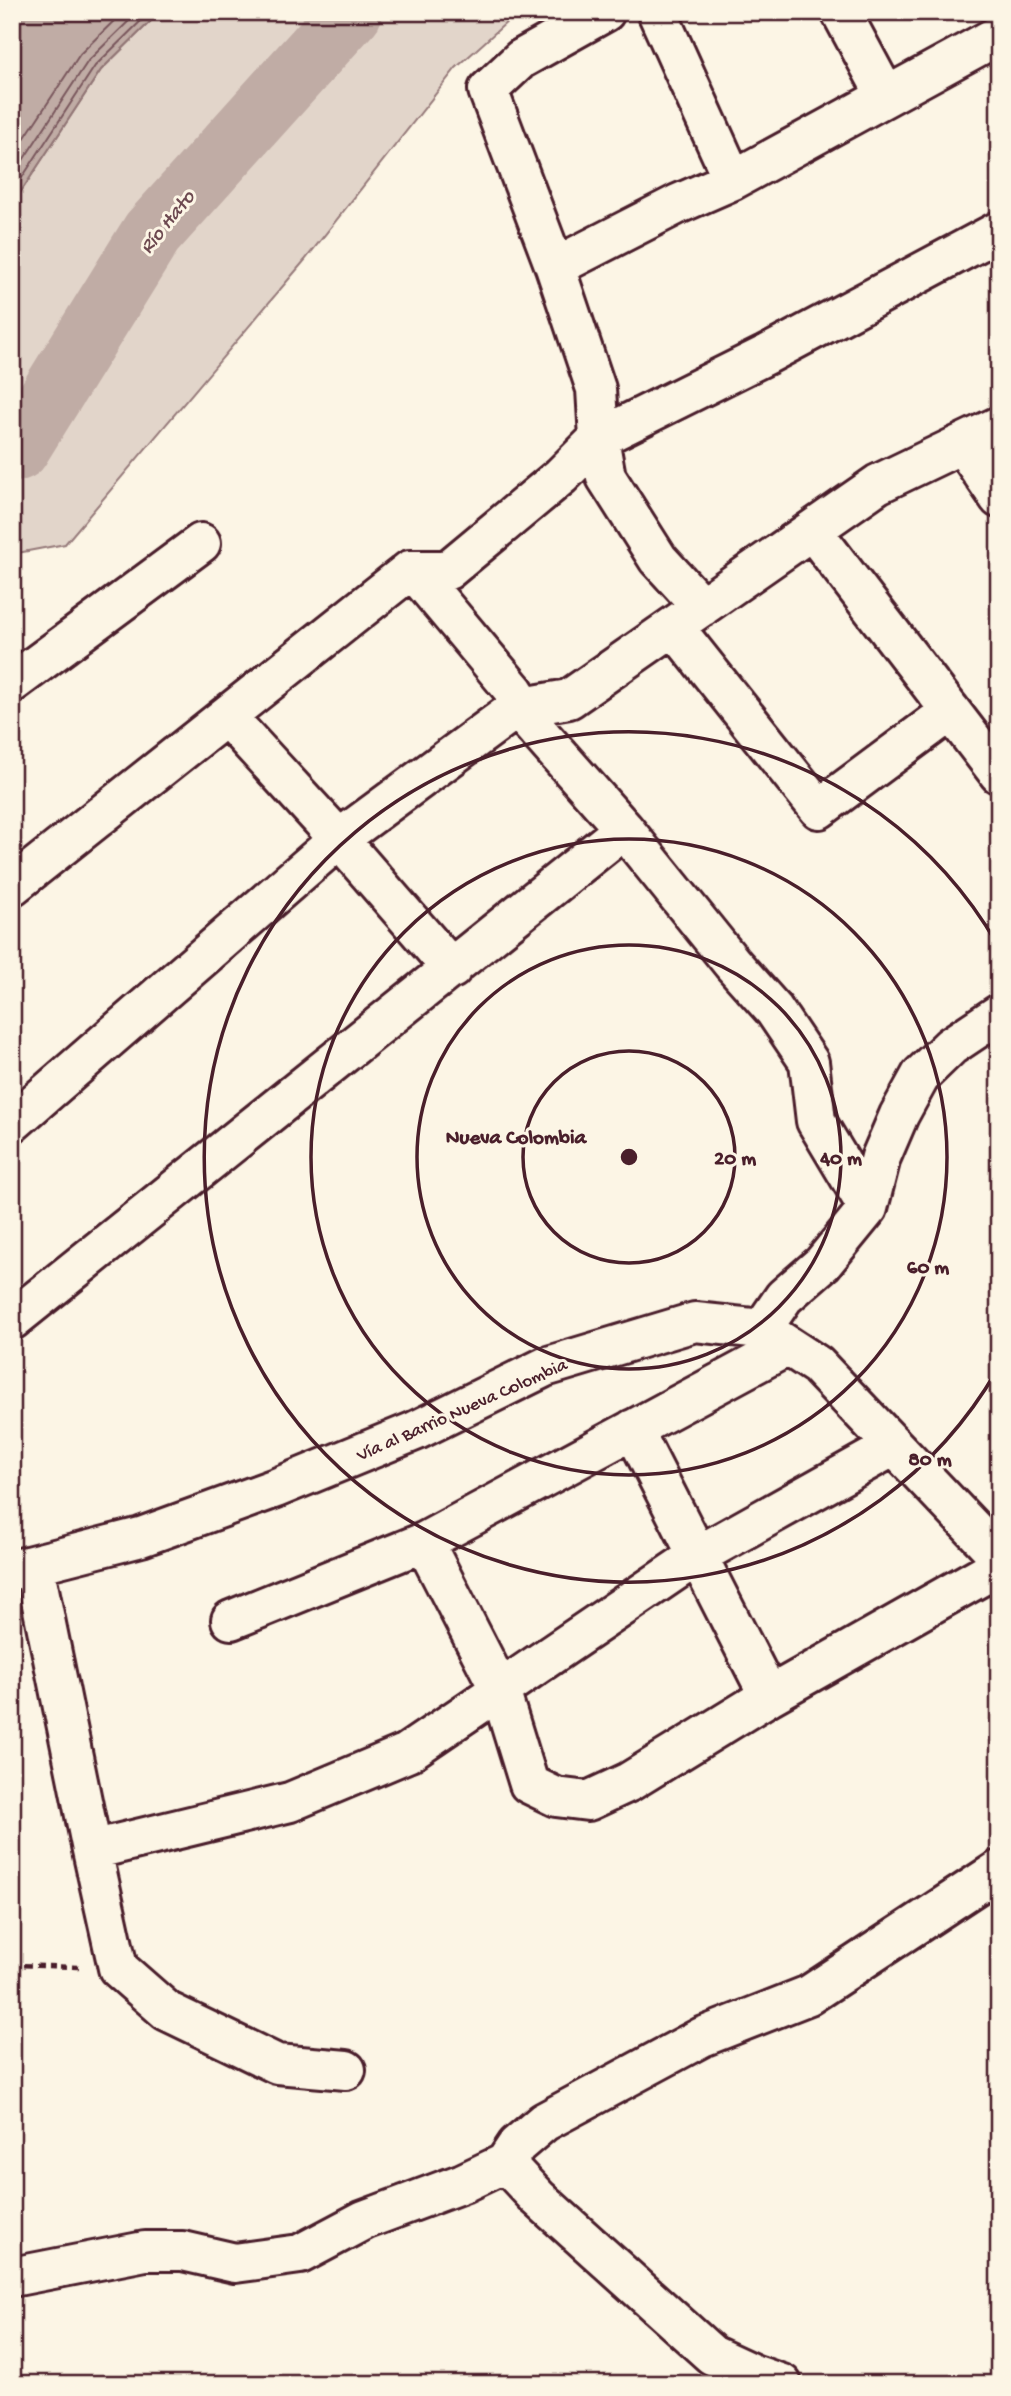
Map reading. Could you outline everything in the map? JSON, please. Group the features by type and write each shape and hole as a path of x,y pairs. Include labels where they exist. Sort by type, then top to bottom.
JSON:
{"street":[{"path":"605,12 521,59 488,90 555,267 596,389 599,439 606,477 658,559 688,617 819,809 951,711"},
{"path":"657,12 733,180"},
{"path":"841,12 886,96"},
{"path":"555,267 678,204 733,180 999,35"},
{"path":"12,886 410,570 448,570 561,475 599,439 766,355 999,231"},
{"path":"15,1117 340,839 517,708 569,699 878,484 999,426"},
{"path":"963,445 999,498"},
{"path":"812,530 999,774"},
{"path":"12,683 201,543"},
{"path":"413,570 515,692 517,708 624,829 774,1010 809,1062 816,1121 868,1208"},
{"path":"227,717 340,839 452,969"},
{"path":"12,1320 624,829"},
{"path":"231,1620 424,1542 633,1429 775,1338 784,1297 823,1263 868,1208 881,1157 899,1115 921,1075 951,1046 999,1014"},
{"name":"Vía al Barrio Nueva Colombia","path":"23,1568 141,1537 276,1488 415,1431 545,1367 695,1322 775,1338 817,1365 999,1556"},
{"path":"633,1429 769,1696"},
{"path":"92,1850 290,1802 407,1753 697,1556 894,1446"},
{"path":"424,1542 500,1690 529,1784 556,1797 588,1801 629,1782 769,1696 999,1566"},
{"path":"23,1568 118,1968 167,2011 277,2064 346,2070"},
{"path":"12,2277 145,2252 183,2251 235,2263 300,2254 364,2220 463,2183 505,2163 517,2145 544,2122 702,2037 809,1995 999,1870"},
{"path":"505,2163 538,2198 712,2355 752,2374 782,2384"}],"path":[{"path":"12,1965 118,1968"}],"shaded area":[{"path":"160,12 518,12 456,68 305,260 65,544 12,554 12,233 18,196 101,70"}],"water":[{"path":"12,12 160,12 101,70 18,196 12,233"}],"waterway":[{"name":"Río Hato","path":"12,451 18,449 152,233 351,12"}],"district":[{"name":"Nueva Colombia","path":"516,1136"}]}
